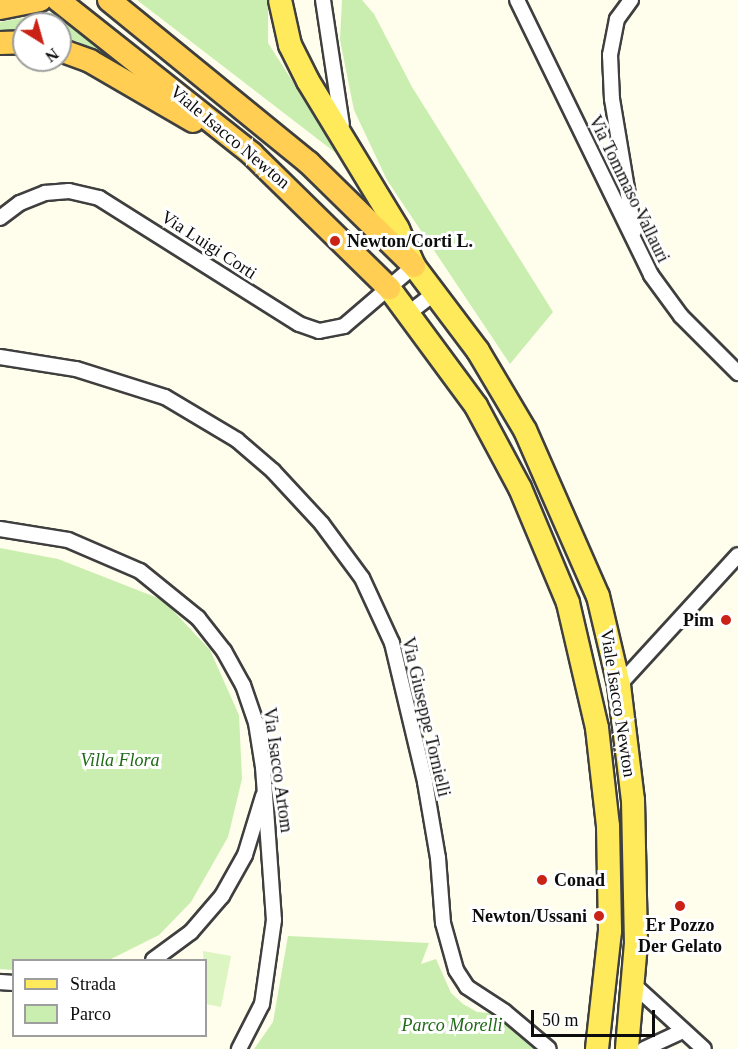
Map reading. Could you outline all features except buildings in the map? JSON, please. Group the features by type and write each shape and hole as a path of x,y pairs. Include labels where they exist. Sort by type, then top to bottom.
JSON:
{"highway":[{"path":"3,7 40,0"},
{"name":"Viale Isacco Newton","path":"58,0 252,154 389,288"},
{"name":"Viale Isacco Newton","path":"109,0 309,163 414,266"},
{"path":"72,54 90,61 252,154"}],"main road":[{"path":"280,0 290,45 356,164 398,229 414,266"},
{"name":"Viale Isacco Newton","path":"414,266 496,378 550,483 598,596 619,685 637,870 635,986 627,1049"},
{"name":"Viale Isacco Newton","path":"389,288 466,390 512,472 568,603 584,658 597,728 610,870 610,931 597,1049"}],"street":[{"path":"323,0 336,102 356,164"},
{"name":"Via Tommaso Vallauri","path":"517,0 635,242 669,302 738,373"},
{"path":"631,0 617,19 610,55 612,99 635,242"},
{"name":"Via Luigi Corti","path":"0,218 20,203 45,193 69,191 99,198 312,330 344,326 389,288"},
{"path":"389,288 414,266"},
{"path":"409,314 435,293"},
{"name":"Via Giuseppe Tornielli","path":"0,357 86,372 172,401 213,424 259,459 322,524 362,578 394,652 424,782 438,858 443,922 456,970 467,987 505,1012 549,1049"},
{"name":"Via Isacco Artom","path":"0,529 55,537 115,557 157,583 198,618 224,651 248,695 256,723 265,789 273,873 272,945 258,1016 239,1049"},
{"path":"619,685 738,555"},
{"path":"154,959 191,932 227,887 248,847 265,789"},
{"path":"635,986 704,1049"},
{"path":"644,1049 683,1031"}],"green space":[{"path":"137,0 268,0 268,43 341,157"},
{"path":"342,0 362,0 374,14 412,87 553,312 510,364 387,180 354,110 340,40"},
{"path":"12,20 12,38 0,38 0,22"},
{"path":"72,24 143,75 77,41 72,41"},
{"name":"Villa Flora","path":"0,548 58,559 163,600 210,650 239,715 242,779 228,837 191,902 159,935 111,959 12,959 12,970 0,969"},
{"name":"Parco Morelli","path":"288,936 429,943 421,964 436,959 451,993 463,1004 477,1012 500,1014 537,1049 254,1049 273,1022"},
{"path":"203,951 231,956 221,1007 207,1004 207,959 203,959"}],"place":[{"name":"Newton/Corti L.","path":"335,241"},
{"name":"Pim","path":"726,620"},
{"name":"Conad","path":"542,880"},
{"name":"Er Pozzo Der Gelato","path":"680,906"},
{"name":"Newton/Ussani","path":"599,916"}]}
